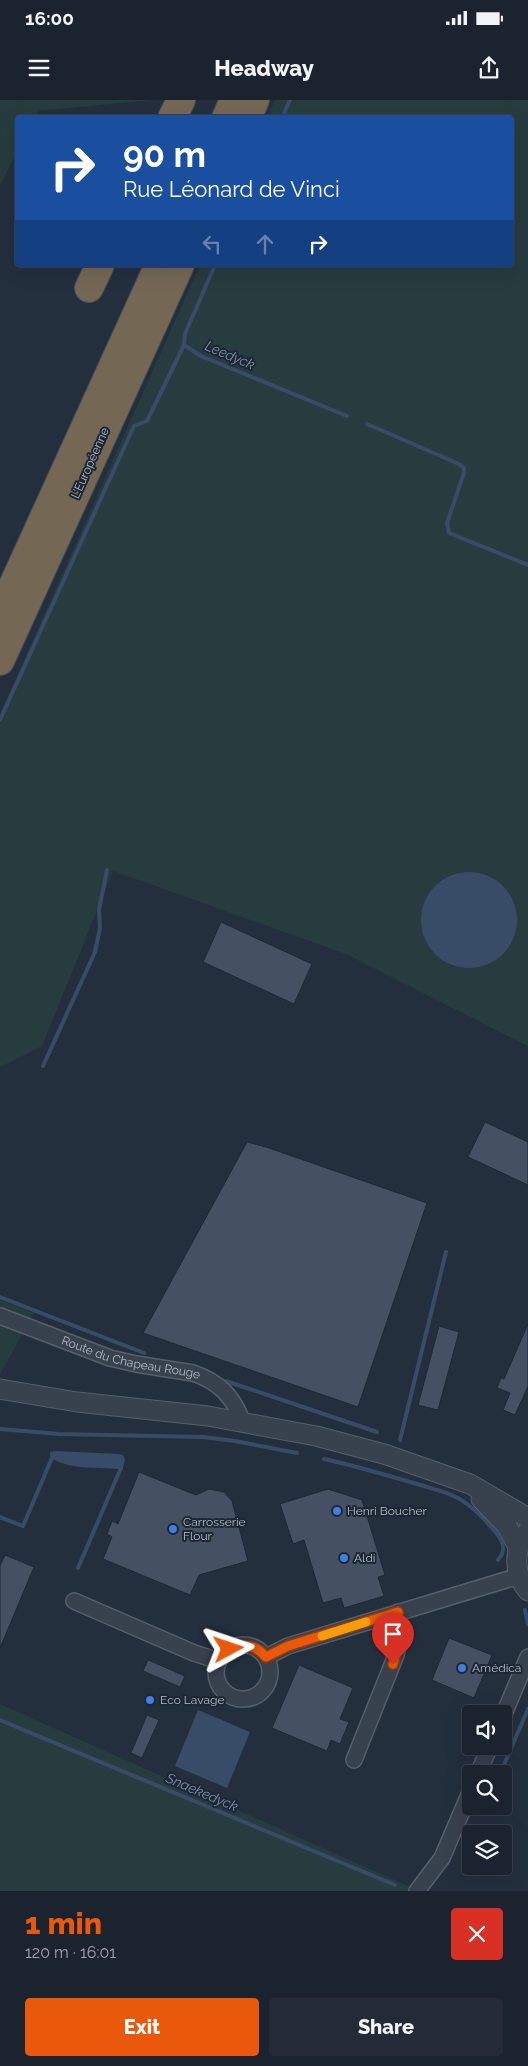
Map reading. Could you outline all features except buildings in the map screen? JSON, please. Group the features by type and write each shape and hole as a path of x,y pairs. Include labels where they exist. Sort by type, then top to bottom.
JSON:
{"highway":[{"path":"174,115 182,100"},
{"path":"227,115 234,100"},
{"path":"248,115 255,100"},
{"name":"L'Européenne","path":"0,614 158,267"},
{"name":"L'Européenne","path":"0,661 179,267"}],"street":[{"name":"Route du Chapeau Rouge","path":"0,1316 116,1360 198,1374 228,1395 234,1402 242,1421"},
{"path":"0,1389 71,1401 242,1421 353,1446 452,1478 482,1490 528,1518"},
{"path":"452,1478 491,1508 510,1531 518,1547"},
{"path":"266,1657 288,1646 398,1612 523,1584 516,1562 518,1547 528,1531"},
{"path":"74,1601 194,1653 219,1661"},
{"path":"354,1760 396,1655 400,1638 398,1612"},
{"path":"239,1645 255,1648 266,1657 270,1671 267,1685 259,1694 246,1699 231,1696 221,1686 217,1676 219,1661 227,1651 239,1645"},
{"path":"508,1705 528,1657"},
{"path":"417,1891 442,1858 462,1811"}],"green space":[{"path":"0,100 152,100 38,111 36,115 15,115 15,155 0,186"},
{"path":"275,100 528,100 528,1046 346,954 113,871 42,1046 0,1067 0,714 199,267 514,267 514,115 268,115"},
{"path":"0,1300 34,1313 0,1374"},
{"path":"0,1704 419,1891 0,1891"}],"water":[{"path":"469,872 488,875 503,886 514,901 517,920 514,939 503,954 488,965 469,968 450,965 435,954 424,939 421,920 424,901 435,886 450,875"},
{"path":"50,1452 118,1454 123,1455 125,1460 123,1467 119,1469 74,1466 50,1457"},
{"path":"198,1710 250,1732 227,1788 175,1766"}],"waterway":[{"name":"Leedyck","path":"283,115 290,100"},
{"name":"Leedyck","path":"214,267 185,334 184,345 201,356 347,416"},
{"path":"0,720 134,426 147,421 184,345"},
{"name":"Leedyck","path":"367,424 459,464 464,468 447,523 449,533 528,565"},
{"path":"43,1066 95,952 100,928 99,910 107,870"},
{"path":"400,1440 446,1252"},
{"path":"0,1297 144,1353"},
{"path":"226,1381 377,1432"},
{"path":"0,1429 59,1434 203,1437 297,1453"},
{"path":"0,1517 23,1526 52,1458"},
{"path":"324,1459 436,1490 461,1500 479,1514 499,1537 503,1544 503,1550 498,1560"},
{"path":"78,1568 121,1468"},
{"path":"525,1610 528,1624"},
{"path":"504,1765 528,1709"},
{"name":"Snaekedyck","path":"0,1720 395,1885"}],"slow traffic":[{"path":"322,1636 366,1622"}],"place":[{"name":"Henri Boucher","path":"337,1511"},
{"name":"Carrosserie Flour","path":"173,1529"},
{"name":"Aldi","path":"344,1558"},
{"name":"Amédica","path":"462,1668"},
{"name":"Eco Lavage","path":"150,1700"}],"route":[{"path":"229,1649 239,1645 250,1646 258,1649 266,1657 288,1646 398,1612 400,1638 393,1664"}]}
